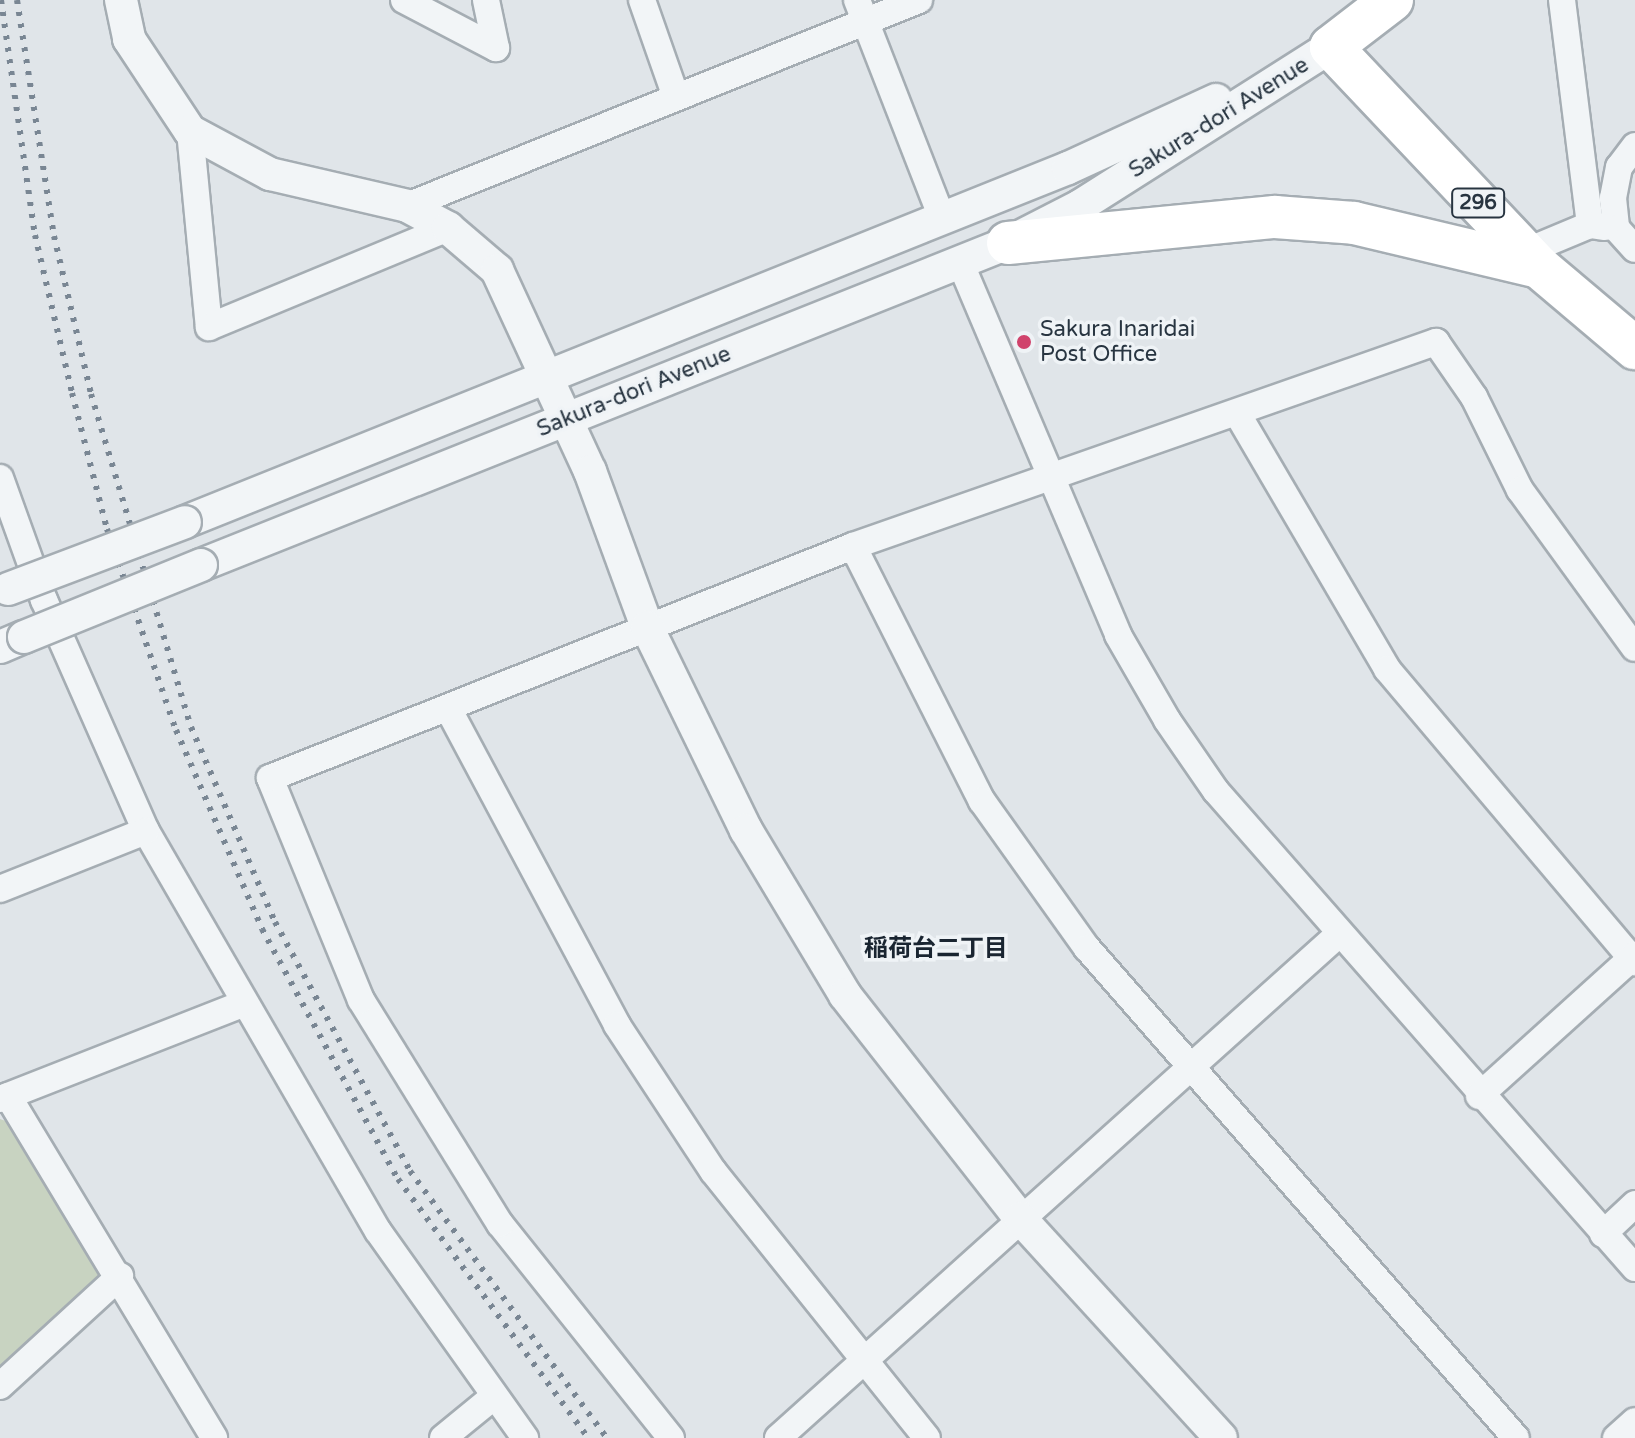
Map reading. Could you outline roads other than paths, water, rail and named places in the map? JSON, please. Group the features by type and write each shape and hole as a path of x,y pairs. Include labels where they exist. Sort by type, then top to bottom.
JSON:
{"highway":[{"path":"1331,47 1392,0"},
{"name":"296","path":"1331,47 1532,260 1635,348"},
{"path":"1008,243 1275,217 1354,223 1532,260"}],"street":[{"path":"121,0 143,67 190,131 270,174 407,206 448,228 497,270 566,419 647,627 746,830 845,995 1020,1218 1221,1438"},
{"path":"404,0 496,48 486,0"},
{"path":"642,0 675,94"},
{"path":"407,206 675,94 861,11 919,0"},
{"path":"1562,0 1590,225"},
{"path":"861,11 942,218"},
{"name":"Sakura-dori Avenue","path":"4,590 185,522 942,218 1331,47"},
{"name":"Sakura-dori Avenue","path":"12,642 1008,243 1080,206 1331,47"},
{"path":"190,131 209,327 448,228"},
{"path":"1616,228 1619,167 1635,146"},
{"path":"1532,260 1590,225 1616,228 1635,249"},
{"path":"960,262 1048,477 1118,635 1167,720 1216,791 1479,1096 1635,1268"},
{"path":"671,1438 500,1224 361,1000 270,778 449,710 647,627 853,546 1436,342 1474,397 1520,490 1635,648"},
{"path":"1237,413 1387,669 1634,958 1479,1096"},
{"path":"0,478 44,600 146,831 242,1004 378,1231 492,1398 525,1438"},
{"path":"853,546 982,801 1187,1070 1516,1438"},
{"path":"449,710 617,1025 713,1171 861,1364 927,1438"},
{"path":"0,889 146,831"},
{"path":"778,1438 1339,934"},
{"path":"214,1438 120,1276 4,1098 242,1004"},
{"path":"1603,1234 1635,1204"},
{"path":"0,1386 120,1276"},
{"path":"443,1438 492,1398"},
{"path":"1616,1438 1635,1421"}],"railway":[{"path":"1,0 35,235 72,393 107,529 176,730 262,929 398,1179 588,1438"},
{"path":"17,0 54,236 91,394 191,727 275,922 410,1171 607,1438"}],"place":[{"name":"Sakura Inaridai Post Office","path":"1024,342"}],"district":[{"name":"稲荷台二丁目","path":"936,949"}]}
